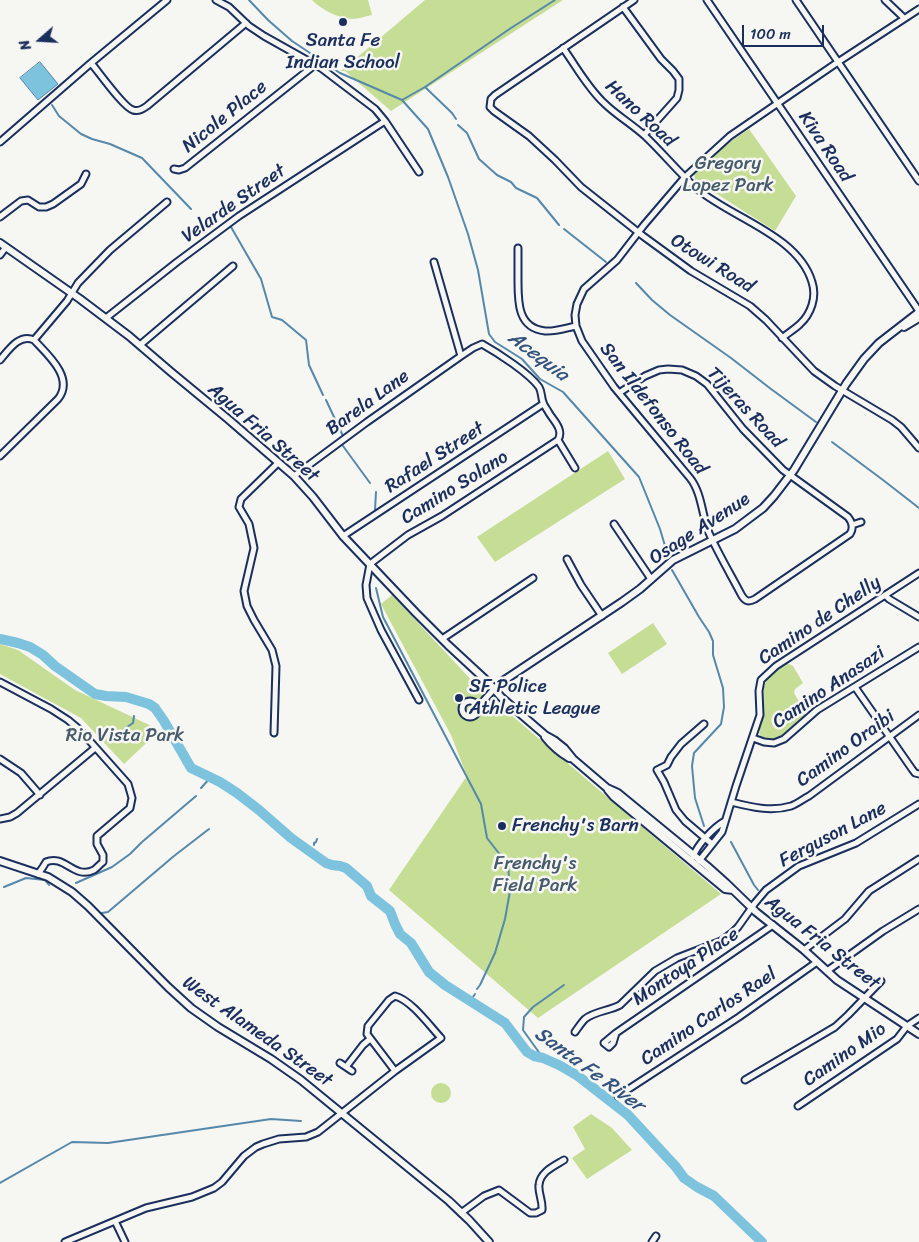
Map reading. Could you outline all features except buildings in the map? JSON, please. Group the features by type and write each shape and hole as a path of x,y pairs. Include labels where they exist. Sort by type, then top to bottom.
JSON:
{"street":[{"path":"0,142 167,0"},
{"path":"216,0 264,36 316,64 375,109 419,172"},
{"path":"563,48 634,0"},
{"name":"Kiva Road","path":"707,0 919,311"},
{"path":"796,0 919,181"},
{"path":"885,0 904,18"},
{"path":"623,7 661,59 679,79 679,90 676,98 644,135"},
{"path":"518,248 518,300 519,310 524,319 531,326 543,331 576,326 577,304 584,289 617,260 638,232 685,177 730,136 919,9"},
{"path":"91,63 125,105 138,111 147,106 246,23"},
{"name":"Otowi Road","path":"563,48 495,94 491,99 490,107 529,136 586,192 691,271 750,306 766,320 814,371 892,420 901,427 919,448"},
{"name":"Hano Road","path":"563,48 588,86 604,103 644,135 706,196 778,239 796,255 808,271 813,284 814,296 806,318 782,338"},
{"name":"Nicole Place","path":"174,169 185,168 316,64"},
{"name":"Velarde Street","path":"106,318 239,216 384,121"},
{"path":"0,217 21,201 28,200 42,207 53,204 81,184 86,174"},
{"path":"34,340 67,301 78,283 110,250 167,202"},
{"path":"0,255 3,245"},
{"name":"Agua Fria Street","path":"3,245 106,318 294,476 344,536 416,613 488,682 501,697 545,736 551,745 573,759 607,788 614,797 692,858 725,889 733,890"},
{"path":"434,262 461,356"},
{"path":"140,345 233,266"},
{"name":"Osage Avenue","path":"494,689 503,681 640,589 673,560 714,541 757,513 774,496 790,475 855,370 885,338 919,311"},
{"name":"Osage Avenue","path":"898,329 919,318"},
{"name":"San Ildefonso Road","path":"576,326 585,346 619,393 692,481 709,533 746,601 749,602 755,599 848,536 852,531 852,525"},
{"path":"0,360 19,341 27,338 34,340 56,364 64,383 64,390 58,399 0,456"},
{"name":"Barela Lane","path":"294,476 375,416 478,345 482,344 493,350 531,379 539,387 543,404"},
{"name":"Tijeras Road","path":"619,393 645,376 659,370 673,369 691,373 700,378 749,436 783,470 848,517 852,525"},
{"path":"543,404 561,432 558,440 575,468"},
{"name":"Rafael Street","path":"344,536 543,404"},
{"name":"Camino Solano","path":"370,564 408,535 442,516 558,440"},
{"path":"274,733 276,666 272,650 247,606 244,591 254,548 249,524 239,507 241,499 278,463"},
{"path":"852,525 861,522"},
{"path":"614,524 651,579"},
{"path":"567,559 581,585 602,616"},
{"path":"370,564 366,585 367,598 381,630 419,700"},
{"name":"Camino de Chelly","path":"700,860 722,832 760,715 762,680 776,666 919,573"},
{"path":"442,639 533,578"},
{"path":"885,595 919,617"},
{"name":"Camino Anasazi","path":"753,738 774,743 784,739 817,710 919,647"},
{"path":"0,682 63,716 77,727 128,784 132,798 130,808 98,836 97,844 103,855 103,862 94,870 76,871 60,861 52,859 46,862 38,874"},
{"path":"855,687 915,773 919,774"},
{"path":"478,707 494,689"},
{"name":"Camino Oraibi","path":"731,802 766,809 792,805 809,796 919,715"},
{"path":"704,724 681,744 667,765 657,770 676,810 712,844"},
{"path":"0,819 14,815 95,748"},
{"path":"0,759 21,773 40,795"},
{"name":"Ferguson Lane","path":"575,1032 584,1020 594,1014 620,1005 655,971 677,958 721,941 738,927 751,907 766,890 799,866 856,843 919,804"},
{"path":"692,858 705,838 716,826 725,821"},
{"name":"Agua Fria Street","path":"692,858 700,860 751,907 804,950 837,980 919,1034"},
{"path":"804,950 844,919 868,891 919,859"},
{"name":"West Alameda Street","path":"1,863 38,874 62,885 77,896 191,1008 279,1064 342,1113 461,1213 489,1242"},
{"path":"827,971 919,909"},
{"name":"Montoya Place","path":"616,1033 773,925"},
{"name":"Camino Carlos Rael","path":"618,1096 817,962"},
{"path":"745,1080 834,1027 881,981"},
{"path":"65,1242 146,1208 192,1197 214,1188 222,1182 244,1156 256,1147 273,1140 310,1136 324,1128 394,1071 441,1038 430,1024 402,998 395,996 389,1000 368,1026 367,1034 394,1071"},
{"name":"Camino Mio","path":"798,1106 897,1039 907,1026 919,1018"},
{"path":"346,1067 370,1039"},
{"path":"340,1062 352,1071"},
{"path":"461,1213 484,1196 499,1190 530,1213 542,1210 539,1186 542,1174 564,1160"},
{"path":"115,1221 126,1242"},
{"path":"652,1242 656,1236"}],"green space":[{"path":"312,0 368,0 372,15 354,19 341,17 325,10"},
{"path":"425,0 563,0 391,111 345,71 341,71"},
{"name":"Gregory Lopez Park","path":"749,129 796,196 775,231 695,180 694,173 724,146"},
{"path":"608,451 625,479 495,562 477,537"},
{"name":"Frenchy's Field Park","path":"392,595 476,685 721,894 538,1018 389,890 467,776 451,735 381,604"},
{"path":"653,623 667,644 622,674 608,653"},
{"name":"Rio Vista Park","path":"0,644 18,650 75,690 160,730 124,764 81,718 0,674"},
{"path":"787,663 793,666 803,683 795,689 794,693 805,715 780,737 770,740 760,737 764,709 764,688 770,676"},
{"path":"441,1083 448,1086 451,1093 448,1100 441,1103 434,1100 431,1093 434,1086"},
{"path":"591,1114 612,1128 632,1150 587,1179 572,1158 585,1149 573,1127"}],"water":[{"path":"40,62 58,84 38,100 20,78"}],"waterway":[{"name":"Acequia","path":"249,0 292,41 340,73 402,100 428,129 448,177 468,234 478,270 489,334 495,342 522,359 540,379 563,392 639,477 660,529 668,556"},
{"path":"425,87 555,0"},
{"path":"402,100 425,87 456,119"},
{"path":"52,105 59,116 81,134 142,158 191,209"},
{"path":"458,125 467,133 479,159 497,175 511,182 516,188 537,198 559,225"},
{"path":"231,227 261,279 272,317 282,320 306,340 309,365 323,395"},
{"path":"564,229 606,262"},
{"path":"636,283 670,315 816,422"},
{"path":"326,400 343,436"},
{"path":"832,442 919,508"},
{"path":"343,446 370,483"},
{"path":"375,510 376,492"},
{"name":"Acequia","path":"672,570 713,641 713,655 723,688 724,707 721,724 694,753 692,766 695,798 704,826"},
{"path":"376,588 383,617 481,804 487,838 508,865 510,891 505,919 495,953 477,989"},
{"name":"Santa Fe River","path":"0,639 30,647 95,694 126,697 149,704 155,708 191,768 220,782 237,793 291,838 326,863 346,868 367,886 371,896 390,911 400,934 411,943 429,972 445,985 505,1023 527,1052 559,1065 578,1076 628,1115 684,1178 714,1196 762,1242"},
{"path":"124,729 133,723 134,716"},
{"path":"201,788 211,777"},
{"path":"76,883 112,867 130,854 196,796"},
{"path":"102,913 108,912 209,829"},
{"path":"314,845 317,839"},
{"path":"731,842 758,890"},
{"path":"4,887 26,878 45,880 49,885"},
{"name":"Acequia","path":"543,1058 523,1030 524,1017 533,1007 564,985"},
{"path":"470,1001 475,994"},
{"path":"0,1183 72,1142 108,1143 271,1119 301,1121"}],"place":[{"name":"Santa Fe Indian School","path":"343,22"},
{"name":"SF Police Athletic League","path":"459,698"},
{"name":"Frenchy's Barn","path":"502,826"}]}
